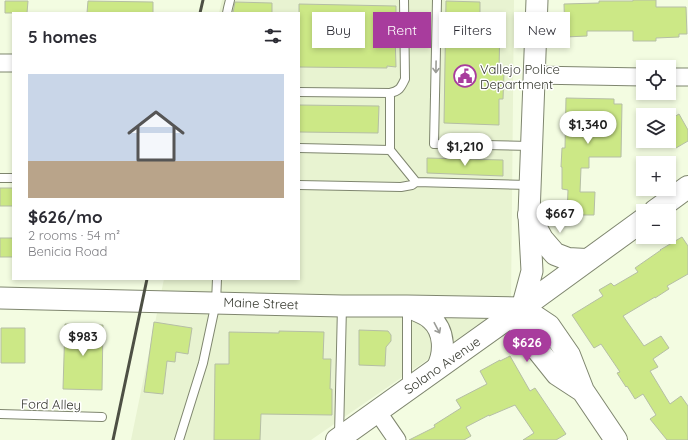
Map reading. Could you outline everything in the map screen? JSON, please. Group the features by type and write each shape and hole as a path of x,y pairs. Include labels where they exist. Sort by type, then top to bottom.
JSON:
{"main road":[{"path":"668,204 686,194"},
{"path":"529,214 542,239 555,254 568,259 586,260"},
{"name":"Solano Avenue","path":"338,439 636,225"},
{"path":"522,308 549,326 568,355 583,391 616,440"}],"street":[{"path":"522,308 532,271 529,214 537,0"},
{"path":"0,63 12,63"},
{"path":"534,75 636,76"},
{"path":"676,77 688,77"},
{"name":"Maine Street","path":"0,298 342,306 522,308"},
{"path":"407,306 432,319 439,328 442,346 441,361 437,368"},
{"path":"377,411 397,440"}],"lane":[{"path":"227,12 230,0"},
{"path":"300,92 390,93 396,92 400,89 405,79 404,0"},
{"path":"437,0 434,144 531,146"},
{"path":"390,93 390,150 416,182"},
{"path":"300,148 390,150"},
{"path":"0,178 12,178"},
{"path":"300,185 401,187 412,185 416,182 531,185"},
{"path":"179,440 203,363 216,302 217,280"},
{"path":"338,439 342,306"},
{"path":"407,306 407,390"},
{"name":"Ford Alley","path":"0,414 102,417"}],"shaded area":[{"path":"222,0 514,0 511,302 311,440 131,440 164,280 300,280 300,12 219,12"}],"building":[{"path":"656,0 656,7 686,7 687,34 679,34 679,37 656,38 656,41 633,41 633,31 587,31 587,36 570,37 570,12 564,12 564,4 599,3 599,1"},
{"path":"5,1 28,1 27,12 5,13"},
{"path":"88,1 153,2 153,12 87,12"},
{"path":"446,1 480,2 480,12 446,12"},
{"path":"235,2 272,3 272,12 233,12"},
{"path":"299,4 396,6 396,12 373,12 373,48 395,48 396,67 300,67"},
{"path":"445,48 499,48 499,72 504,72 503,99 499,99 499,125 444,123"},
{"path":"566,98 614,99 614,104 622,104 621,157 589,157 589,168 581,168 580,192 595,192 594,215 567,215 568,190 562,189 561,167 562,148 565,148"},
{"path":"300,105 379,106 378,133 300,132"},
{"path":"679,114 688,130 688,141 676,148 676,116"},
{"path":"427,158 503,160 503,176 427,173"},
{"path":"0,188 12,188 12,206 0,206"},
{"path":"682,237 688,246 688,274 667,286 669,289 623,316 644,346 661,336 669,348 653,359 658,367 650,371 670,404 681,396 688,406 688,440 667,440 650,419 656,415 643,394 635,399 617,373 620,372 601,344 594,348 572,315 603,296 599,290 611,283 614,286 638,272 635,268 670,244 676,244 676,241"},
{"path":"0,238 12,238 12,257 0,257"},
{"path":"154,322 192,328 188,354 176,352 175,362 167,361 163,394 144,392"},
{"path":"65,324 103,325 102,390 63,389"},
{"path":"1,328 25,328 25,363 1,363"},
{"path":"359,330 388,331 391,335 391,341 386,347 385,366 359,365"},
{"path":"279,331 324,332 323,359 331,359 330,389 332,389 332,415 261,414 260,440 214,440 215,364 229,364 229,332 279,333"},
{"path":"510,356 530,391 535,388 566,434 556,440 523,440 534,433 515,405 489,415 466,427 471,436 464,440 409,440 435,427 434,425 461,408 456,400 487,384 480,371"}],"railway":[{"path":"200,12 203,0"},
{"path":"113,440 147,280"}],"place":[{"name":"Vallejo Police Department","path":"465,76"}]}
